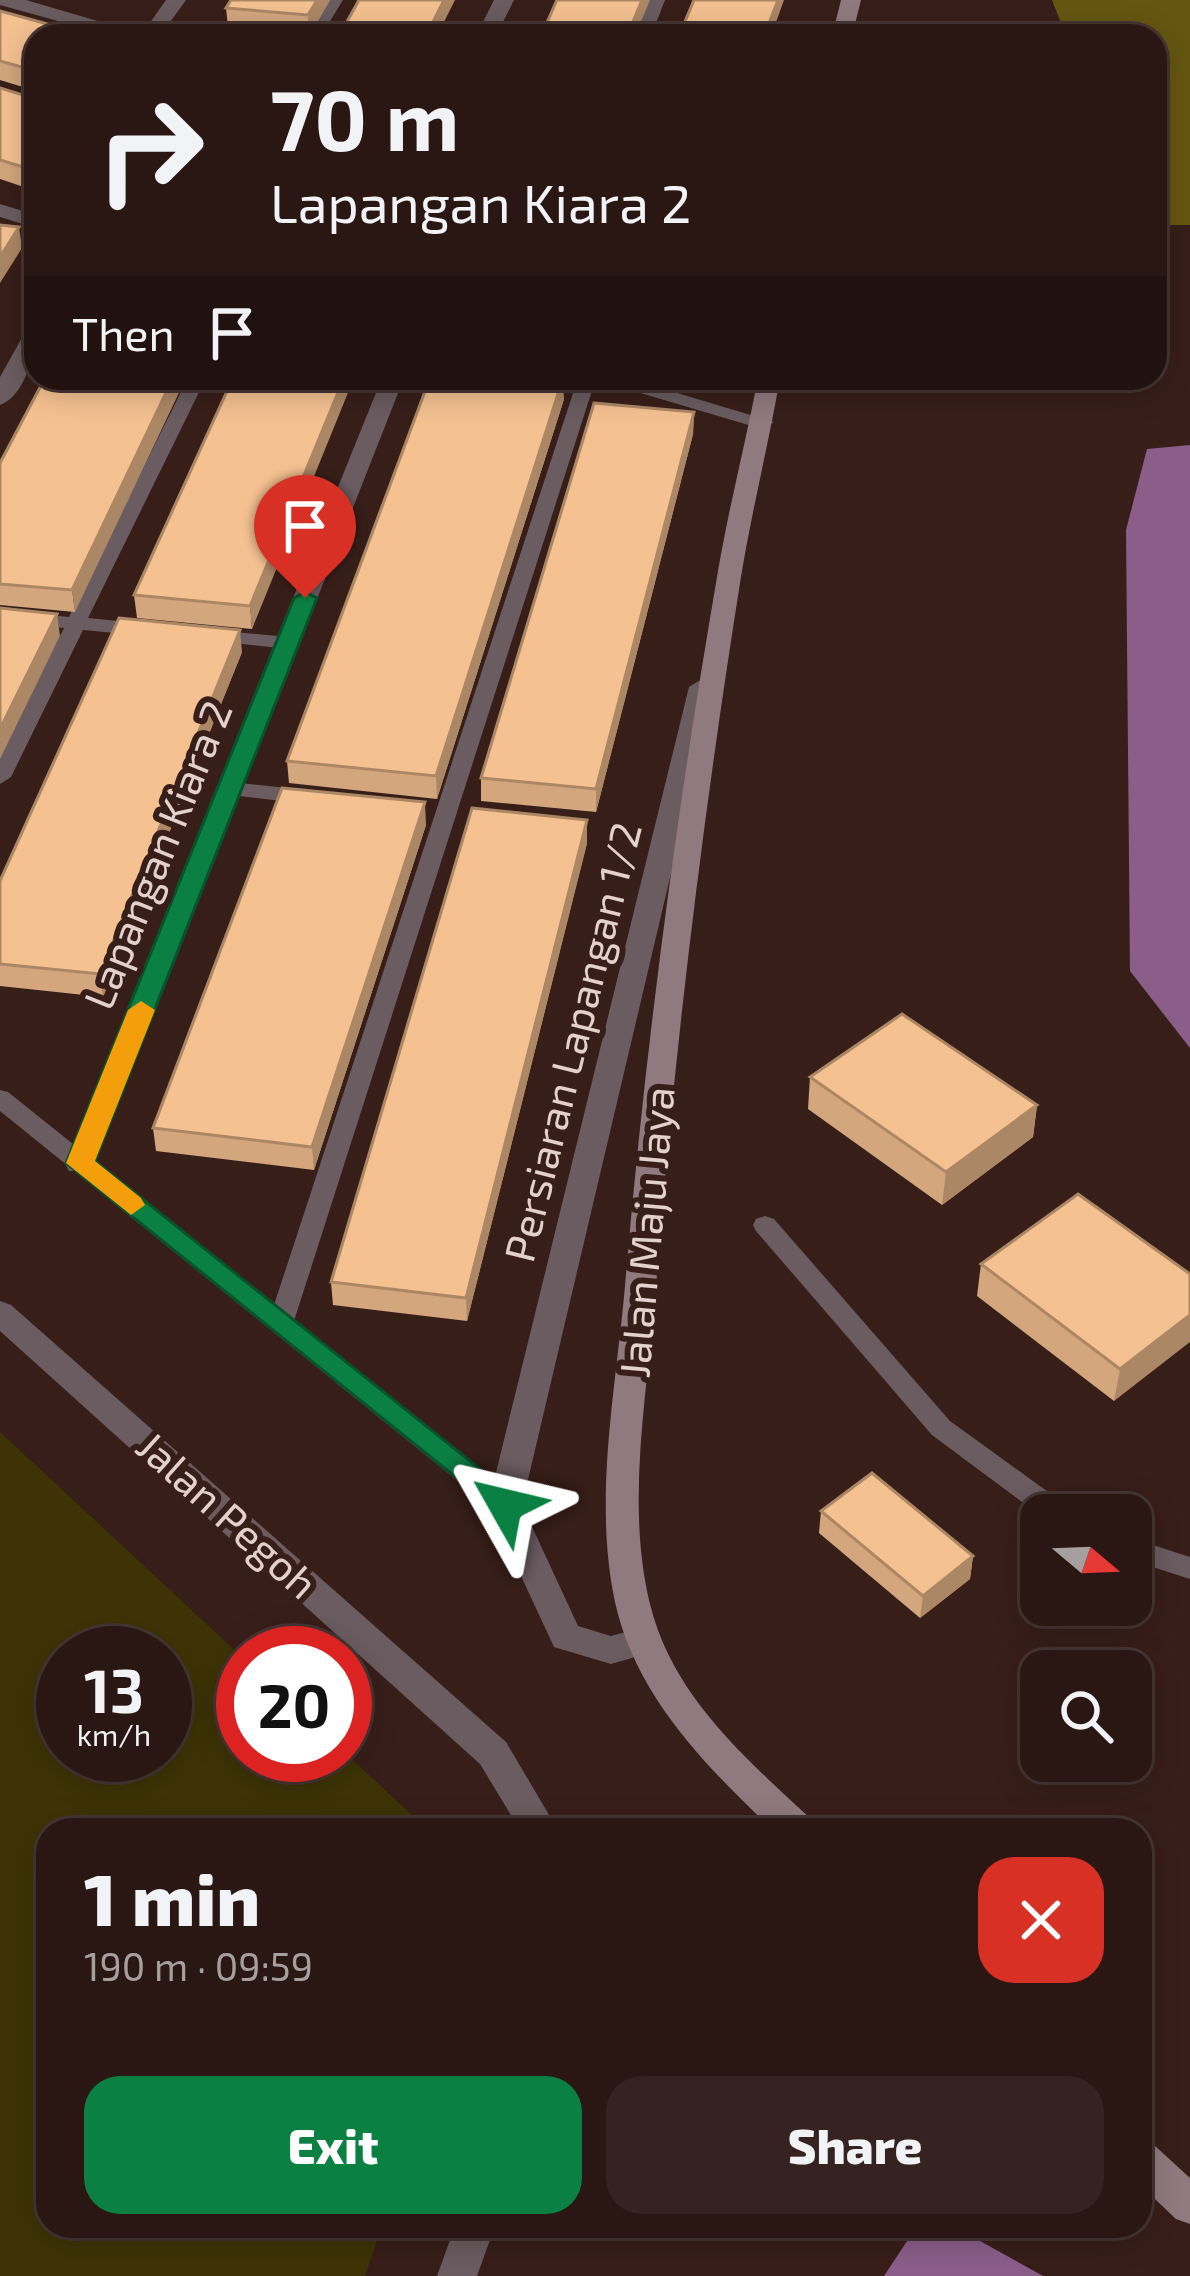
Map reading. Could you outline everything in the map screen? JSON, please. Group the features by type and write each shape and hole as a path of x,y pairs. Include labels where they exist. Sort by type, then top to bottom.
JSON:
{"street":[{"path":"11,1 91,24"},
{"path":"0,398 24,354"},
{"name":"Lapangan Kiara 2","path":"80,1163 388,390"},
{"path":"645,390 762,422"},
{"name":"Persiaran Lapangan 1/2","path":"505,1505 728,579 767,390"},
{"name":"Jalan Maju Jaya","path":"728,579 650,1154 625,1496 630,1578 644,1641 673,1696 708,1744 785,1818"},
{"name":"Jalan Pegoh","path":"0,1312 493,1753 533,1818"},
{"path":"505,1505 566,1637 611,1650 644,1641"},
{"path":"1152,2170 1190,2206"},
{"path":"457,2276 471,2238"}],"lane":[{"path":"0,777 191,390"},
{"path":"280,1326 583,390"},
{"path":"0,616 170,632"},
{"path":"193,634 288,643"},
{"path":"230,789 338,800"},
{"path":"0,1098 505,1505"},
{"path":"766,1225 940,1427 1030,1494"},
{"path":"1152,1556 1190,1568"}],"shaded area":[{"path":"1052,0 1190,0 1190,225 1167,225 1167,24 1061,24"},
{"path":"1190,445 1190,1048 1130,971 1126,530 1147,449"},
{"path":"0,1432 216,1633 216,1782 372,1782 372,1778 415,1818 36,1818 36,2238 378,2238 365,2276 0,2276"},
{"path":"909,2238 975,2238 1043,2276 884,2276"}],"building":[{"path":"231,0 317,0 308,15 226,8"},
{"path":"359,0 444,0 432,24 346,24"},
{"path":"557,0 642,0 632,24 546,24"},
{"path":"694,0 778,0 769,24 684,24"},
{"path":"0,11 47,24 24,24 24,68 0,61"},
{"path":"0,88 24,95 24,167 0,160"},
{"path":"0,225 19,227 0,257"},
{"path":"39,390 167,390 72,590 0,584 0,463"},
{"path":"228,390 339,390 250,606 134,595"},
{"path":"426,390 559,390 436,776 287,761"},
{"path":"594,403 694,412 596,789 481,778"},
{"path":"0,608 57,614 0,729"},
{"path":"119,618 240,630 100,974 0,964 0,881"},
{"path":"282,788 425,802 312,1147 153,1128"},
{"path":"472,808 587,820 466,1298 331,1282"},
{"path":"902,1014 1037,1105 946,1172 810,1077"},
{"path":"1078,1194 1190,1274 1190,1315 1120,1369 981,1264"},
{"path":"872,1473 973,1556 923,1596 821,1511"}],"slow traffic":[{"path":"131,1205 80,1163 141,1010"}],"route":[{"path":"305,598 80,1163 505,1505"}]}
